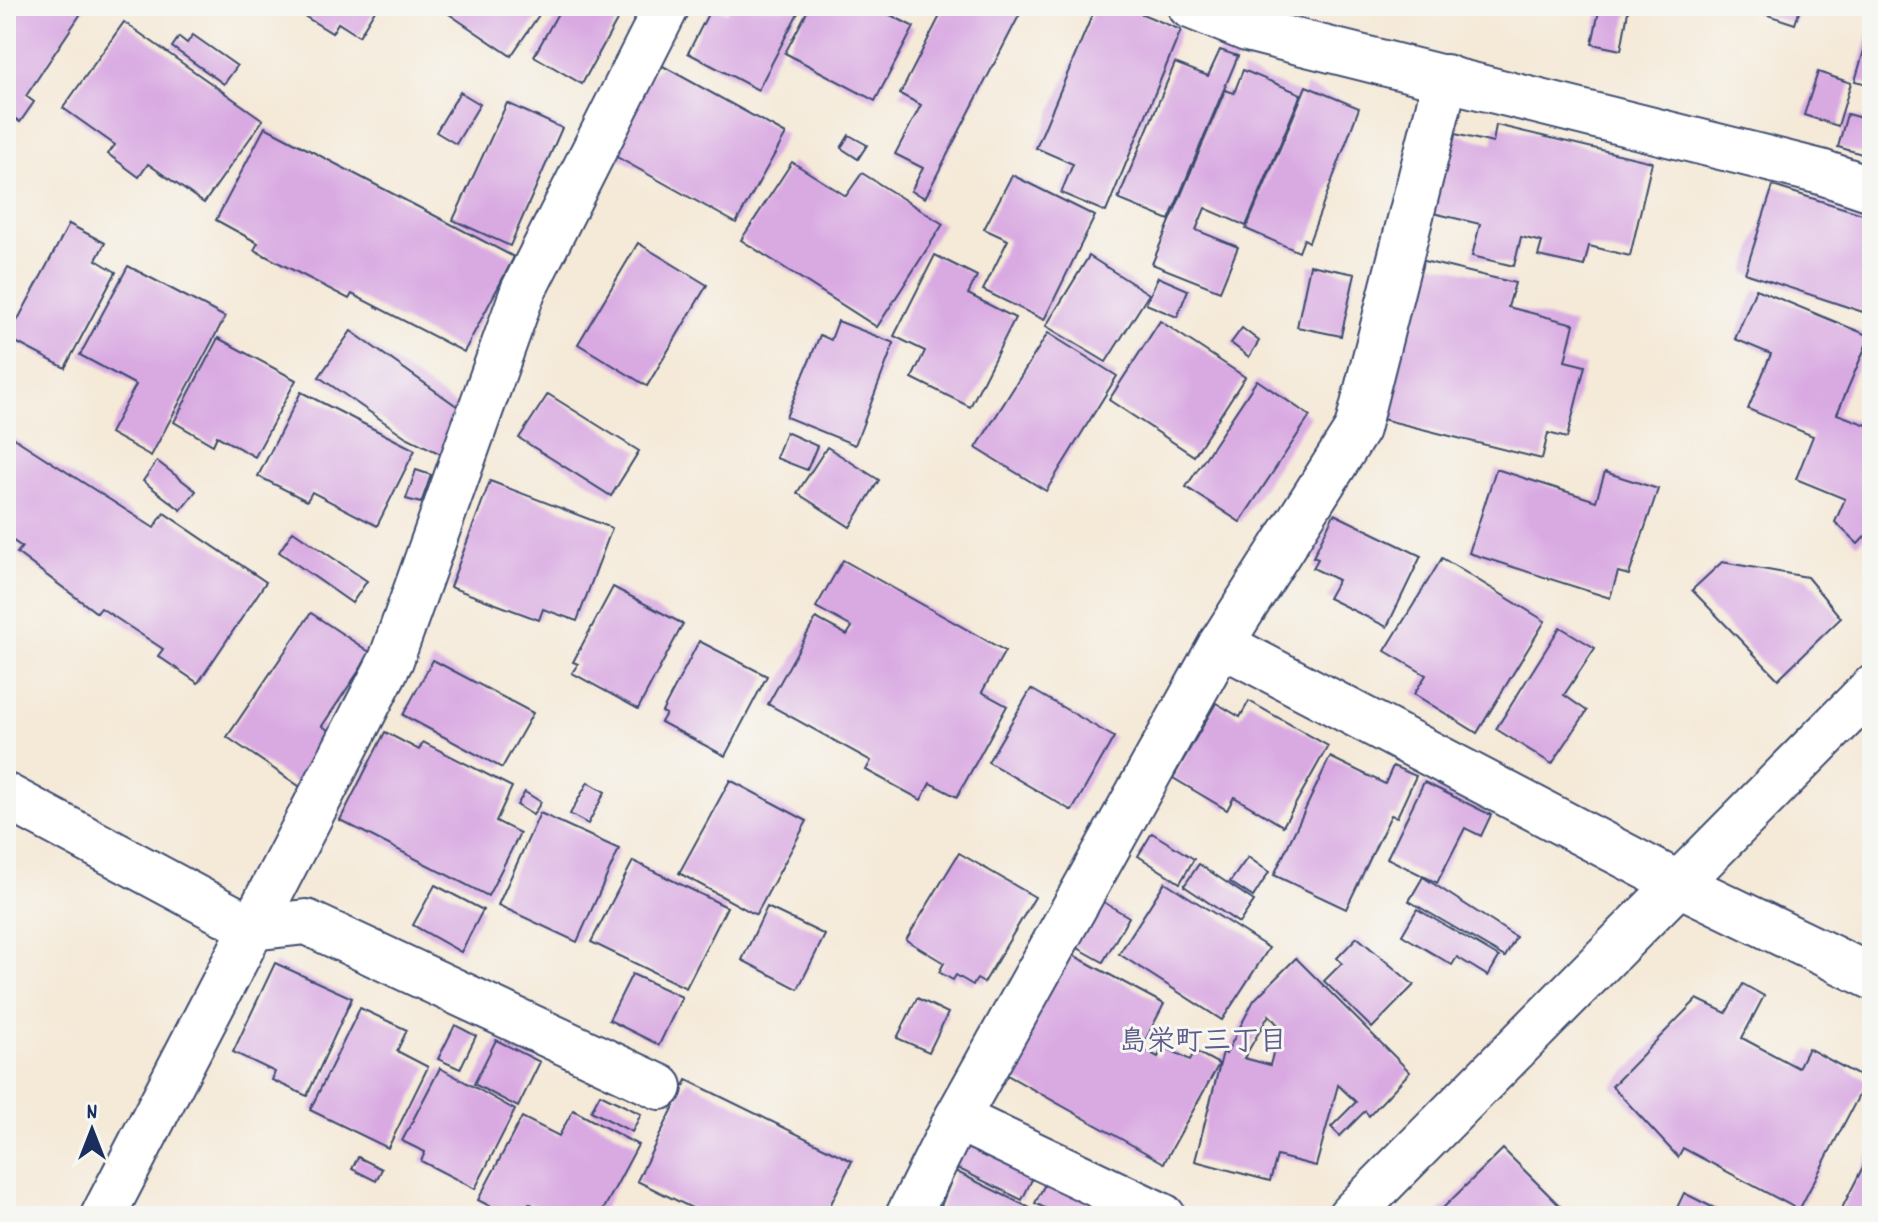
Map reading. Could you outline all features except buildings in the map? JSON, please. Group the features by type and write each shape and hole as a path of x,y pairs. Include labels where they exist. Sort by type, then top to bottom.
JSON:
{"street":[{"path":"103,1216 391,660 523,291 667,6"},
{"path":"1190,6 1247,29 1821,172 1872,189"},
{"path":"908,1216 957,1118 1221,644 1357,429 1446,77"},
{"path":"1221,644 1679,884 1872,977"},
{"path":"1350,1216 1872,688"},
{"path":"6,796 252,928 306,922 660,1087"},
{"path":"957,1118 1163,1216"}],"district":[{"name":"島栄町三丁目","path":"1203,1044"}]}
